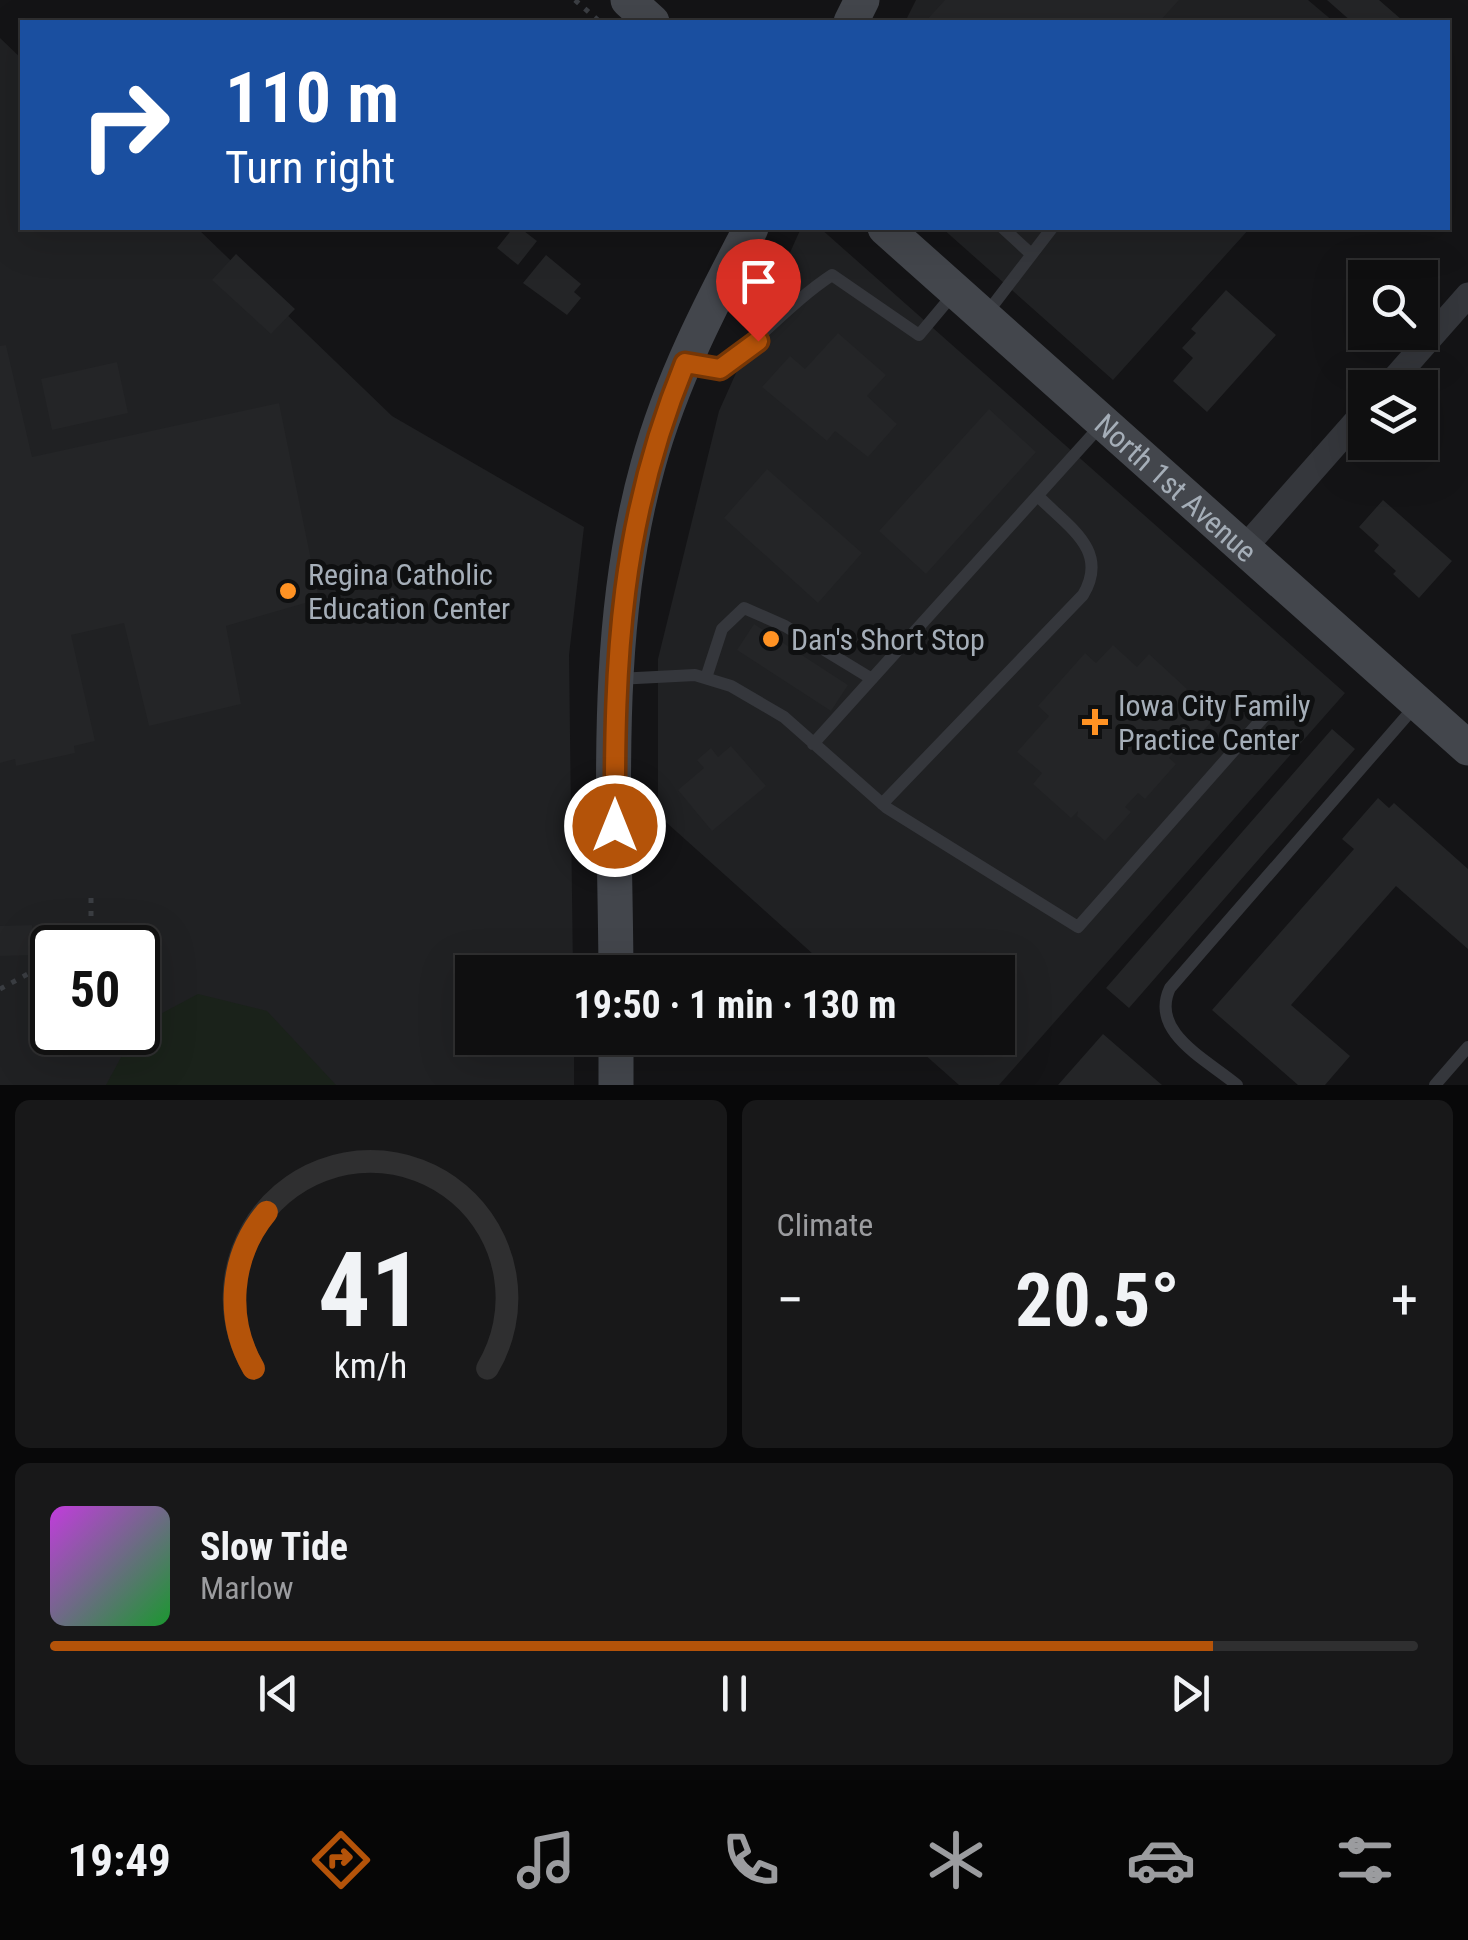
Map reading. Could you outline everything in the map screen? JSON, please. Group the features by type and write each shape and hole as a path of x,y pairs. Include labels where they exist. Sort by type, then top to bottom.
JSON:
{"main road":[{"path":"628,0 650,20"},
{"path":"616,955 614,680 630,546 648,466 685,363 750,230"},
{"name":"North 1st Avenue","path":"887,230 1468,748"},
{"path":"616,1055 616,1085"}],"street":[{"path":"1402,370 1468,295"},
{"path":"1246,546 1348,430"}],"lane":[{"path":"1004,230 1031,254"},
{"path":"985,315 1050,230"},
{"path":"685,363 720,369 758,341 804,293 832,274 919,334 956,290"},
{"path":"814,744 1105,421"},
{"path":"882,804 1082,594 1094,576 1095,560 1081,540 1038,496"},
{"path":"706,678 722,630 744,608 785,626 872,679"},
{"path":"614,680 654,675 706,678 757,700 784,717 882,804 1078,927 1268,712"},
{"path":"1237,1085 1168,1028 1162,1014 1170,988 1419,702"},
{"path":"1436,1085 1468,1047"}],"path":[{"path":"576,0 598,20"},
{"path":"91,898 91,925"},
{"path":"0,989 30,973"}],"shaded area":[{"path":"916,0 1308,0 1332,20 906,20"},
{"name":"Regina Catholic Education Center","path":"0,38 20,57 20,230 199,230 392,416 584,527 569,655 573,955 455,955 455,1055 574,1055 574,1085 0,1085"},
{"path":"800,230 822,230 1345,693 999,1085 959,1085 925,1055 1015,1055 1015,955 814,955 658,815 658,659 719,411"},
{"path":"944,230 1248,230 1113,380"},
{"path":"198,994 267,1011 336,1085 106,1085 122,1055 160,1055 160,1014"}],"building":[{"path":"945,0 1179,0 1161,20 927,20"},
{"path":"1327,0 1379,0 1402,20 1350,20"},
{"path":"511,230 523,230 537,241 518,265 497,248"},
{"path":"236,254 295,309 271,334 212,280"},
{"path":"546,255 581,284 574,292 581,298 567,315 523,283"},
{"path":"1226,290 1276,335 1207,412 1173,381 1193,358 1182,348 1196,333 1191,329"},
{"path":"838,333 886,375 867,396 897,424 868,457 835,431 827,441 762,387 790,356 805,369"},
{"path":"6,345 32,457 279,403 319,599 226,626 241,704 149,726 124,623 71,635 95,741 74,746 75,753 16,766 15,759 0,763 0,346"},
{"path":"117,362 128,413 52,430 41,379"},
{"path":"989,409 1036,452 926,574 879,531"},
{"path":"767,469 862,553 818,603 724,518"},
{"path":"1383,500 1452,561 1419,598 1393,574 1396,571 1374,551 1379,545 1359,527"},
{"path":"754,624 848,685 831,711 737,650"},
{"path":"1113,645 1137,667 1149,654 1187,689 1180,696 1212,721 1187,749 1181,744 1169,758 1176,764 1145,799 1138,793 1125,807 1131,812 1105,841 1077,816 1078,811 1071,818 1033,784 1042,773 1017,752 1049,716 1038,706 1085,653 1096,663"},
{"path":"1332,729 1355,749 1129,1008 1106,988"},
{"path":"731,746 766,786 712,831 678,790 704,768 697,760 711,748 718,757"},
{"path":"1378,798 1389,808 1394,803 1468,869 1468,949 1396,886 1291,1005 1350,1056 1325,1085 1298,1085 1212,1010 1354,849 1342,839"},
{"path":"30,925 30,955 0,956 0,926"},
{"path":"1103,1034 1162,1085 1058,1085"}],"place":[{"name":"Regina Catholic Education Center","path":"288,591"},
{"name":"Dan's Short Stop","path":"771,639"},
{"name":"Iowa City Family Practice Center","path":"1095,722"}],"route":[{"path":"615,826 614,680 619,618 627,556 648,466 666,406 685,363 720,369 758,341"}]}
